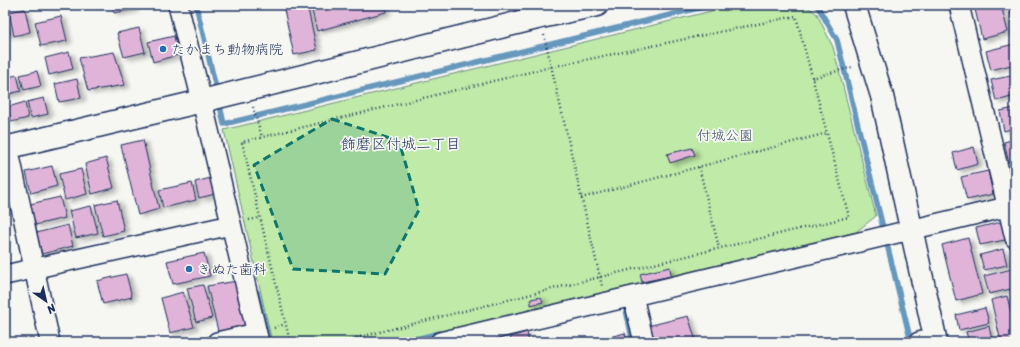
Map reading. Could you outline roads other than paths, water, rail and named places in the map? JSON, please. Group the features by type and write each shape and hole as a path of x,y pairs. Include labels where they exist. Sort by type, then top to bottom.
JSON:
{"street":[{"path":"178,5 257,337 217,342"},
{"path":"50,342 6,148 248,90 539,11 596,5"},
{"path":"854,5 882,96 910,231 930,341"},
{"path":"959,5 1011,206 1015,238"},
{"path":"440,342 1011,206"},
{"path":"5,275 231,225"},
{"path":"633,296 644,342"}],"waterway":[{"path":"196,5 217,92"},
{"path":"219,101 224,124 711,5"},
{"path":"815,5 818,7 837,40 911,342"},
{"path":"257,292 269,342"},
{"path":"624,301 633,342"},
{"path":"404,342 440,333"}],"place":[{"name":"たかまち動物病院","path":"163,49"},
{"name":"きぬた歯科","path":"189,269"}],"district":[{"name":"飾磨区付城二丁目","path":"401,144"}],"park label":[{"name":"付城公園","path":"725,135"}]}
